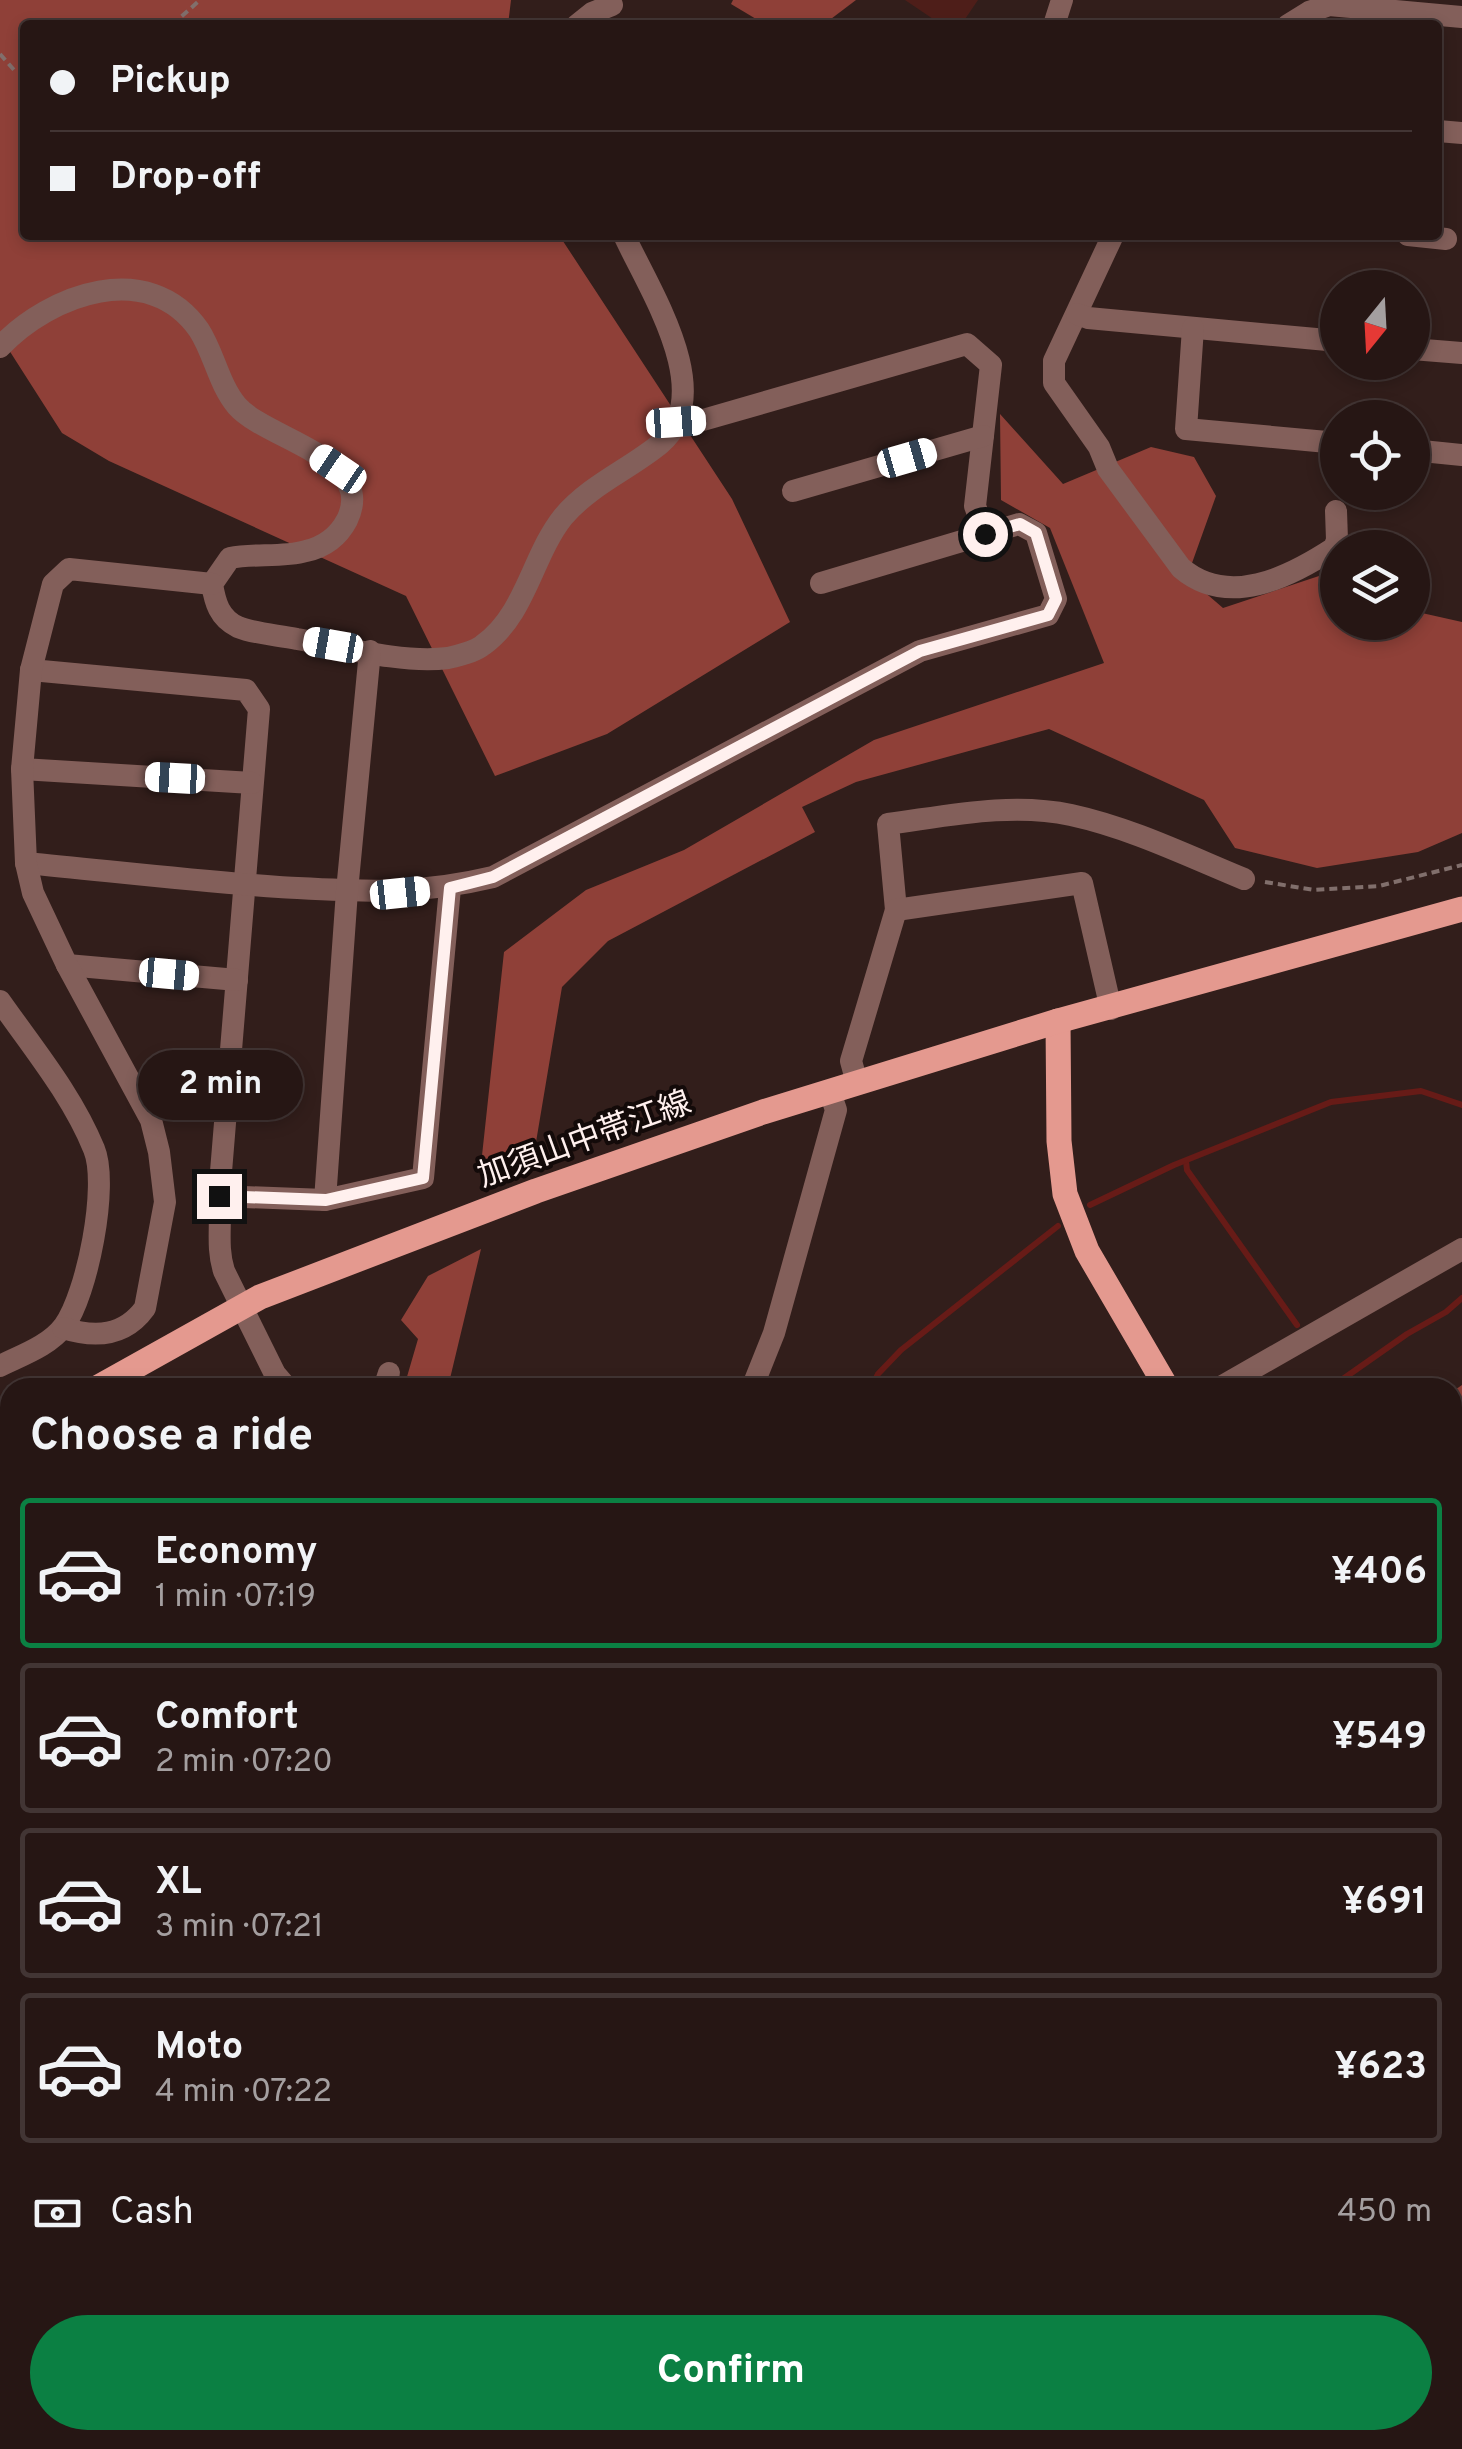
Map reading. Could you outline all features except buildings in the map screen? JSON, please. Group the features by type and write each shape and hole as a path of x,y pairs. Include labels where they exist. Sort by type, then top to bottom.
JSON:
{"main road":[{"name":"加須山中帯江線","path":"115,1378 260,1297 536,1192 857,1083 1058,1021 1462,909"},
{"path":"1058,1021 1059,1141 1066,1194 1087,1251 1161,1378"}],"street":[{"path":"1296,20 1329,5 1462,17"},
{"path":"584,20 592,14 615,10"},
{"path":"1442,239 1446,239"},
{"path":"0,347 45,310 97,292 126,287 160,295 182,311 200,332 236,405 258,423 338,469 352,490 350,513 342,531 324,545 302,553 230,558 212,584 216,606 235,626 370,652 448,658 482,647 508,619 561,520 583,496 663,441 676,422 682,406 683,364 626,240"},
{"path":"1111,240 1054,361 1054,383 1100,447 1108,469 1181,568 1196,581 1229,589 1256,587 1334,548 1336,511"},
{"path":"1077,314 1320,340"},
{"path":"1193,328 1186,429 1320,441"},
{"path":"676,422 703,420 967,344 991,364 975,506 985,534"},
{"path":"1430,350 1462,353"},
{"path":"793,491 983,436"},
{"path":"1430,452 1462,455"},
{"path":"26,863 245,884 400,893 450,888 493,877 920,651 1048,615 1056,599 1036,533 1020,524 821,583"},
{"path":"63,1328 86,1335 116,1332 134,1322 145,1308 165,1202 160,1152 151,1120 66,965 32,893 26,863 22,769 32,670 53,584 69,569 212,584"},
{"path":"326,1200 347,891 370,652"},
{"path":"32,670 246,690 259,709 219,1196 222,1228 218,1252 280,1378"},
{"path":"22,769 252,783"},
{"path":"857,1083 851,1062 896,910 888,824 994,810 1069,814 1123,830 1244,879"},
{"path":"896,910 1082,883 1111,1008"},
{"path":"219,1196 326,1200 423,1178 450,888"},
{"path":"66,965 237,980"},
{"path":"0,1001 77,1113 96,1154 98,1193 79,1303 50,1341 0,1366"},
{"path":"153,1070 229,1078"},
{"path":"756,1378 774,1333 836,1110 830,1092"},
{"path":"1236,1378 1462,1249"}],"path":[{"path":"178,20 200,0"},
{"path":"0,54 14,70 20,71"},
{"path":"1244,879 1314,890 1363,887 1462,865"}],"shaded area":[{"path":"0,0 511,0 509,20 20,20 20,240 562,240 732,499 790,622 607,734 495,776 406,596 109,461 62,433 0,336"},
{"path":"733,0 856,0 830,20 758,20 731,4"},
{"path":"905,0 978,0 964,20 935,20"},
{"path":"1000,414 1063,484 1151,447 1194,457 1216,496 1187,577 1223,608 1320,576 1320,640 1430,640 1430,615 1462,622 1462,833 1418,852 1317,868 1235,848 1204,800 1049,729 856,782 802,807 815,832 608,941 562,987 532,1166 480,1174 504,952 586,890 684,850 874,740 1104,663 1050,528 1001,500"},
{"path":"481,1249 450,1378 407,1378 418,1339 401,1320 428,1276"}],"waterway":[{"path":"1090,1205 1174,1165 1331,1102 1421,1091 1462,1105"},
{"path":"1186,1161 1187,1170 1297,1325"},
{"path":"876,1378 901,1350 1058,1226"},
{"path":"1344,1378 1462,1298"}],"route":[{"path":"219,1196 326,1200 423,1178 450,888 493,877 920,651 1048,615 1056,599 1036,533 1020,524 985,534"}]}
